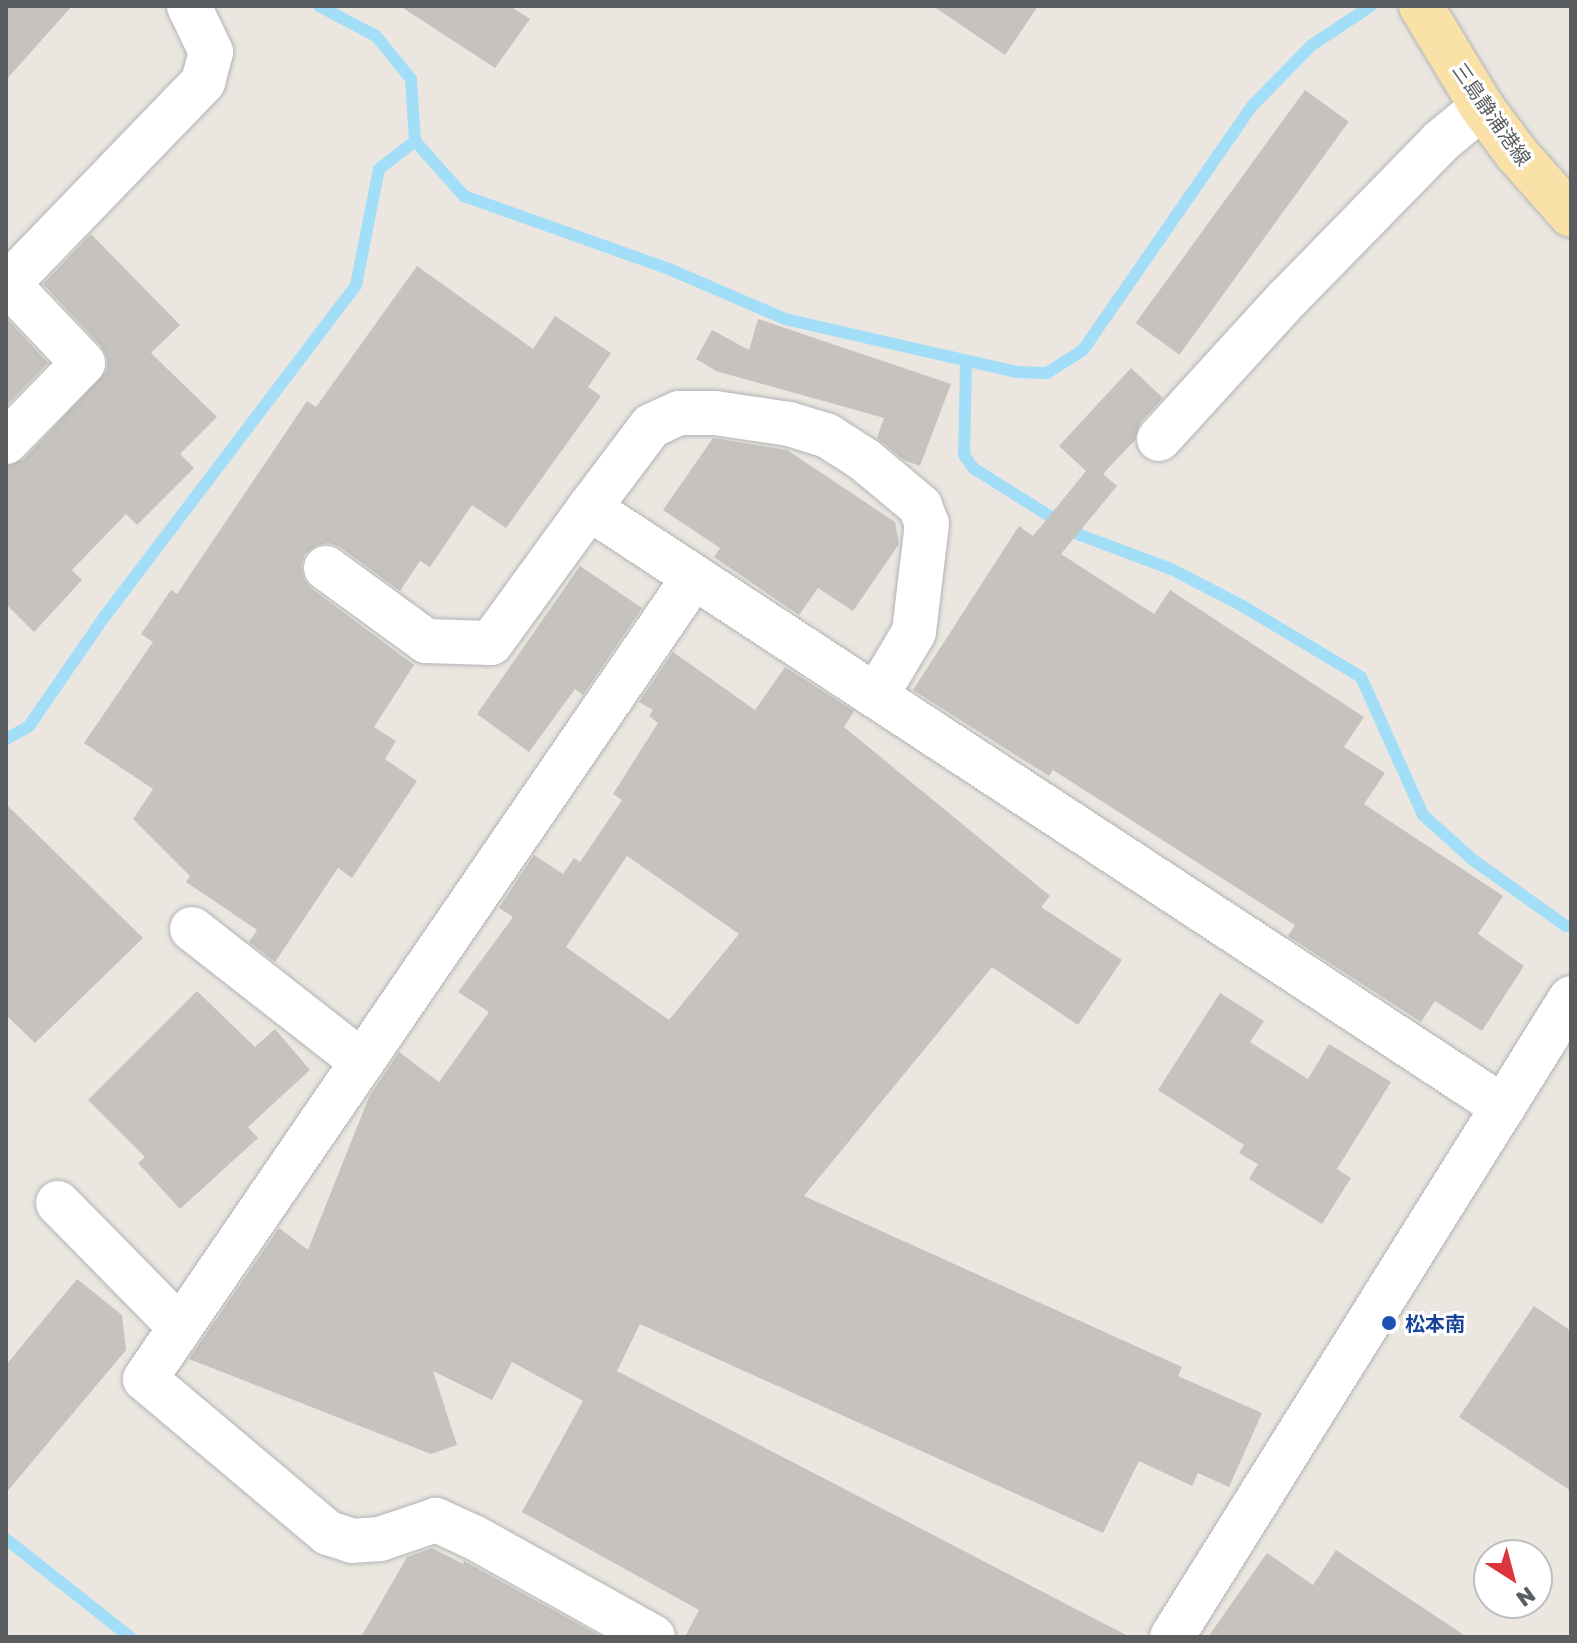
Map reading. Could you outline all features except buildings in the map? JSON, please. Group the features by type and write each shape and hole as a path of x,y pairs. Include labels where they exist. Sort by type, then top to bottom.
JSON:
{"main road":[{"name":"三島静浦港線","path":"1421,6 1482,107 1516,153 1571,215"}],"street":[{"path":"6,442 83,363 8,284 203,82 211,52 189,6"},
{"path":"1159,439 1331,254 1440,142 1482,107"},
{"path":"326,568 426,641 491,643 651,426 679,413 715,413 789,424 826,435 865,460 920,506 927,524 914,632 876,696"},
{"path":"589,508 1503,1107"},
{"path":"653,1637 473,1537 436,1520 380,1539 353,1541 328,1533 145,1379 694,577"},
{"path":"192,929 362,1062"},
{"path":"1172,1637 1571,998"},
{"path":"58,1203 180,1327"}],"waterway":[{"path":"319,6 376,36 411,79 415,141 464,196 669,269 785,319 1016,372 1047,373 1083,350 1252,106 1312,45 1371,6"},
{"path":"6,739 29,726 105,616 356,285 379,169 415,141"},
{"path":"966,362 964,455 973,468 1080,535 1171,569 1239,604 1361,677 1423,815 1473,860 1566,926"},
{"path":"6,1539 130,1637"}],"place":[{"name":"松本南","path":"1389,1323"}]}
